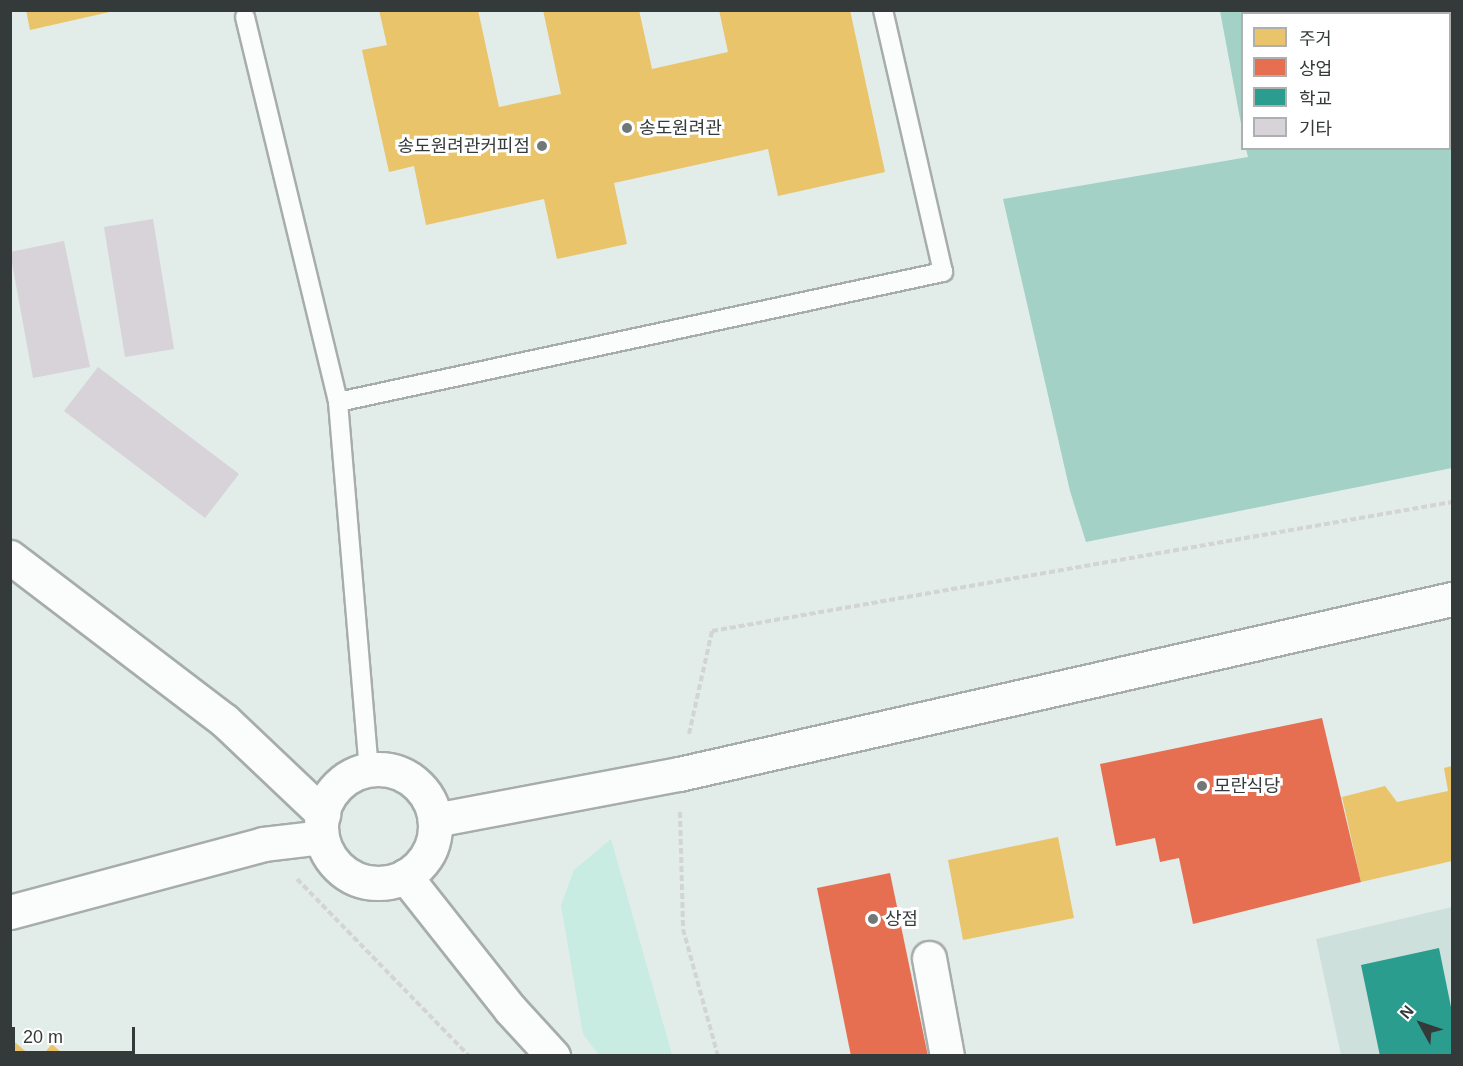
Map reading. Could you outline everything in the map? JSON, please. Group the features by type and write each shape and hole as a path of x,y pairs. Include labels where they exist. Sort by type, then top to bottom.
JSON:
{"main road":[{"path":"10,557 224,720 322,825 330,856 355,878 372,882 405,876 429,853 435,820 420,786 405,775 369,769 339,785 322,825 263,844 10,912"},
{"path":"435,820 680,774 1452,599"},
{"path":"405,876 510,1009 553,1056"},
{"path":"929,958 947,1056"}],"lane":[{"path":"338,402 943,272 883,10"},
{"path":"245,17 338,402 369,769"}],"path":[{"path":"718,1056 683,929 680,774 712,631 1452,502"},
{"path":"263,844 469,1056"}],"shaded area":[{"path":"1220,11 1452,11 1452,468 1086,542 1070,491 1003,199 1248,157 1246,150 1451,150 1451,12 1241,12 1241,124"},
{"path":"611,839 672,1055 599,1055 583,1034 561,905 574,870"},
{"path":"1452,907 1452,1055 1341,1055 1316,939"}],"building: 주거":[{"path":"26,10 114,10 114,11 30,30"},
{"name":"송도원려관","path":"379,10 478,10 499,107 561,94 543,10 639,10 652,69 728,52 719,10 850,10 885,172 778,196 768,149 614,183 627,244 557,259 544,199 426,225 414,166 389,172 362,50 387,45"},
{"path":"1452,766 1452,861 1361,882 1342,797 1385,786 1397,802 1448,791 1444,768"},
{"path":"1058,837 1074,918 963,940 948,860"},
{"path":"10,1038 31,1056 10,1056"},
{"path":"52,1044 65,1056 42,1056"}],"building: 상업":[{"path":"1322,718 1361,882 1193,924 1179,858 1160,862 1155,838 1116,846 1100,764"},
{"path":"890,873 928,1056 851,1056 817,888"}],"building: 학교":[{"path":"1439,948 1452,1012 1452,1056 1380,1056 1361,965"}],"building: 기타":[{"path":"153,219 174,349 125,357 104,227"},
{"path":"64,241 90,367 33,378 10,252"},
{"path":"98,367 239,474 205,518 64,411"}],"place":[{"name":"송도원려관","path":"627,128"},
{"name":"송도원려관커피점","path":"542,146"},
{"name":"모란식당","path":"1202,786"},
{"name":"상점","path":"873,919"}]}
